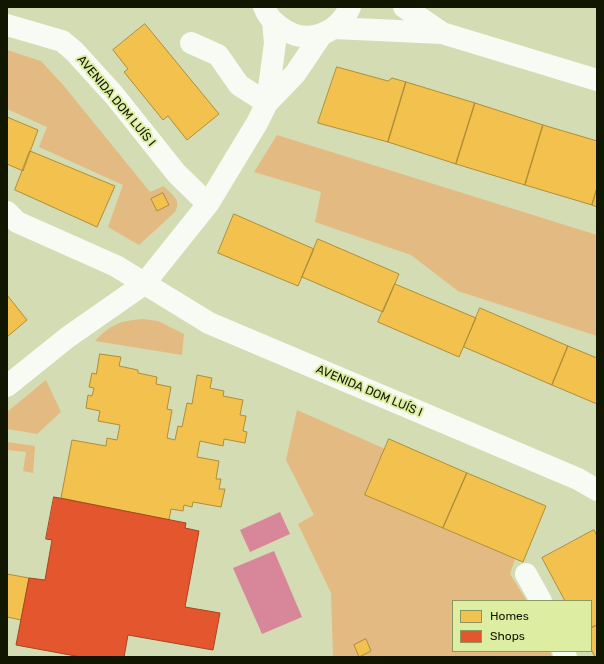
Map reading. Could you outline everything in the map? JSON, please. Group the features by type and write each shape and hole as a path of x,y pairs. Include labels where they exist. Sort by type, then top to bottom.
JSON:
{"street":[{"path":"7,386 68,337 144,284 208,204 267,103 295,74 328,31 344,19 350,7"},
{"path":"404,7 442,33"},
{"path":"265,12 284,31 297,36 310,37 328,31 442,33 597,80"},
{"path":"265,12 275,43 267,103"},
{"name":"AVENIDA DOM LUÍS I","path":"7,25 62,41 74,51 114,95 177,174 208,204"},
{"path":"190,43 218,55 239,85 267,103"},
{"name":"AVENIDA DOM LUÍS I","path":"7,212 17,222 116,266 209,323 578,479 597,490"},
{"path":"526,574 540,600"}],"shaded area":[{"path":"7,50 41,61 64,86 150,192 164,186 175,198 177,201 177,208 175,212 139,245 108,227 123,185 39,147 47,127 7,109"},
{"path":"277,135 597,235 597,336 458,291 411,255 315,222 321,192 254,172"},
{"path":"143,319 158,321 184,334 182,355 95,341 116,324"},
{"path":"46,380 61,412 37,434 7,429 7,412"},
{"path":"297,410 385,449 365,495 515,559 510,574 526,600 452,600 452,652 550,652 552,657 333,657 331,593 298,524 314,515 286,460"},
{"path":"7,442 35,446 33,473 23,471 26,452 7,450"},
{"path":"280,512 290,534 250,552 240,530"},
{"path":"274,551 302,617 262,634 233,568"}],"building: Homes":[{"path":"145,24 219,114 187,140 168,116 163,120 124,72 128,69 113,50"},
{"path":"337,67 388,81 392,78 406,82 388,142 318,123"},
{"path":"406,82 475,103 456,164 388,142"},
{"path":"475,103 543,125 525,185 456,164"},
{"path":"7,117 38,130 23,171 7,164"},
{"path":"543,125 597,141 597,188 592,205 525,185"},
{"path":"30,151 115,186 97,227 15,190"},
{"path":"597,188 597,207 592,205"},
{"path":"163,193 169,205 157,211 151,199"},
{"path":"234,214 314,249 298,286 218,253"},
{"path":"318,239 399,274 383,312 302,277"},
{"path":"395,284 476,318 459,357 378,322"},
{"path":"7,295 27,320 7,337"},
{"path":"480,308 568,346 552,385 464,347"},
{"path":"568,346 597,358 597,404 552,385"},
{"path":"100,354 121,357 119,366 138,370 138,373 157,377 156,384 171,387 167,409 172,410 167,438 175,440 178,426 182,427 187,403 192,404 197,375 212,378 210,388 224,391 223,396 243,400 240,415 246,416 243,431 247,432 245,443 224,439 223,446 200,441 197,457 219,461 216,479 221,479 219,489 225,489 221,507 193,502 192,507 184,505 183,511 171,509 169,520 61,498 72,440 106,446 107,438 117,440 120,425 98,421 100,411 86,408 88,395 92,396 94,388 89,387 92,373 96,374"},
{"path":"389,439 467,473 443,528 365,495"},
{"path":"467,473 546,506 523,562 443,528"},
{"path":"594,530 597,536 597,625 592,628 592,600 564,600 542,558"},
{"path":"7,574 29,578 21,620 7,617"},
{"path":"597,625 597,657 595,657 592,651 592,628"},
{"path":"366,639 371,651 359,657 354,645"}],"building: Shops":[{"path":"54,497 186,523 185,528 199,531 185,607 220,613 213,650 128,635 124,657 81,657 16,645 29,578 45,580 52,540 46,539"}]}
